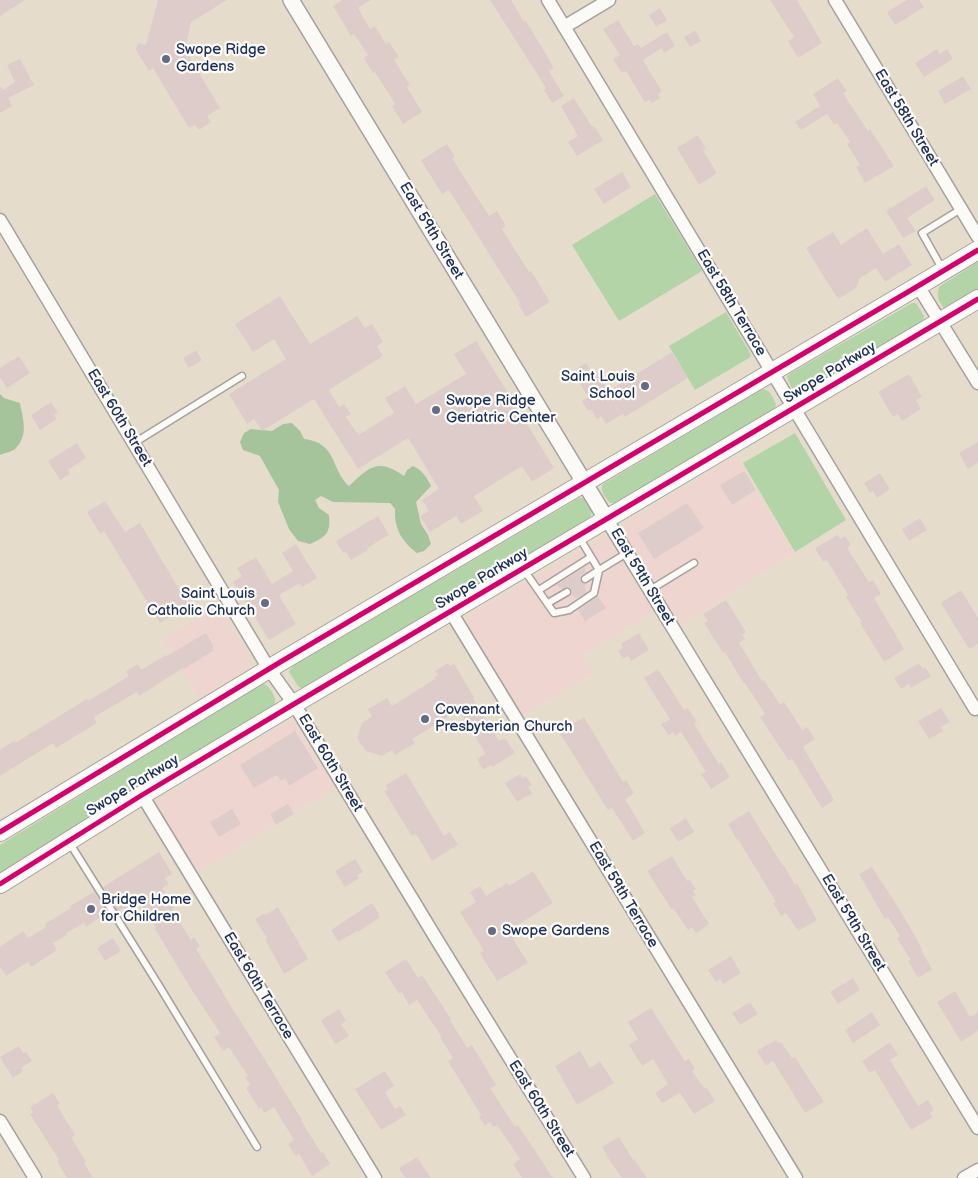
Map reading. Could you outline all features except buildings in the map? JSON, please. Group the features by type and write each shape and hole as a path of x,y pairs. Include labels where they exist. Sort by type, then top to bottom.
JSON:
{"main road":[{"name":"Swope Parkway","path":"0,832 269,669 978,250"},
{"name":"Swope Parkway","path":"0,884 142,795 294,704 978,299"}],"street":[{"name":"East 59th Street","path":"291,0 978,1128"},
{"name":"East 58th Terrace","path":"548,0 975,709"},
{"path":"564,27 608,0"},
{"name":"East 58th Street","path":"835,0 978,237"},
{"name":"East 60th Street","path":"0,220 269,669 294,704 584,1178"},
{"path":"918,286 978,383"},
{"name":"East 59th Terrace","path":"451,612 796,1178"},
{"name":"East 60th Terrace","path":"142,795 375,1178"},
{"path":"0,1121 35,1178"},
{"path":"964,1178 978,1170"}],"lane":[{"path":"944,271 922,233 961,209"},
{"path":"134,443 242,376"},
{"path":"524,568 554,613 569,610 594,593 599,570 579,536"},
{"path":"585,579 627,553"},
{"path":"538,590 591,557"},
{"path":"650,590 694,564"},
{"path":"548,603 567,592"},
{"path":"69,841 257,1148"}],"shaded area":[{"path":"737,456 794,553 680,625 623,532 623,529 628,521"},
{"path":"604,537 609,539 654,612 582,656 593,673 523,716 468,627 468,618 471,614"},
{"path":"220,606 249,655 250,666 244,675 200,701 162,639"},
{"path":"287,722 293,723 298,729 335,788 194,875 156,809 157,802"}],"green space":[{"path":"655,194 702,271 619,321 572,245"},
{"path":"978,262 978,290 946,309 941,305 939,299 938,292 940,286"},
{"path":"912,303 916,303 924,316 923,322 802,394 798,395 794,391 787,376 791,373"},
{"path":"726,312 751,356 695,390 669,346"},
{"path":"764,389 774,399 776,404 774,410 617,503 610,503 605,497 602,492 603,484"},
{"path":"0,394 4,398 20,403 24,433 15,449 0,455"},
{"path":"292,423 300,431 304,439 315,441 328,451 343,479 349,486 363,473 375,467 387,467 404,476 407,470 413,466 422,472 431,486 416,502 421,524 431,544 424,551 417,553 407,544 397,528 395,509 390,503 333,502 321,496 315,500 319,508 329,515 329,526 326,534 310,544 298,541 289,529 278,502 279,490 260,456 243,450 240,442 244,433 251,429 272,431 283,424"},
{"path":"795,433 846,520 795,552 743,463"},
{"path":"579,498 583,498 592,512 586,521 304,687 298,686 289,672 296,664"},
{"path":"262,684 265,684 273,694 274,706 0,874 0,845"}],"cycle path":[{"path":"0,832 282,661 978,250"},
{"path":"0,884 142,795 294,704 978,299"}],"place":[{"name":"Swope Ridge Gardens","path":"166,59"},
{"name":"Saint Louis School","path":"645,386"},
{"name":"Swope Ridge Geriatric Center","path":"436,410"},
{"name":"Saint Louis Catholic Church","path":"265,603"},
{"name":"Covenant Presbyterian Church","path":"425,719"},
{"name":"Bridge Home for Children","path":"91,909"},
{"name":"Swope Gardens","path":"492,931"}]}
